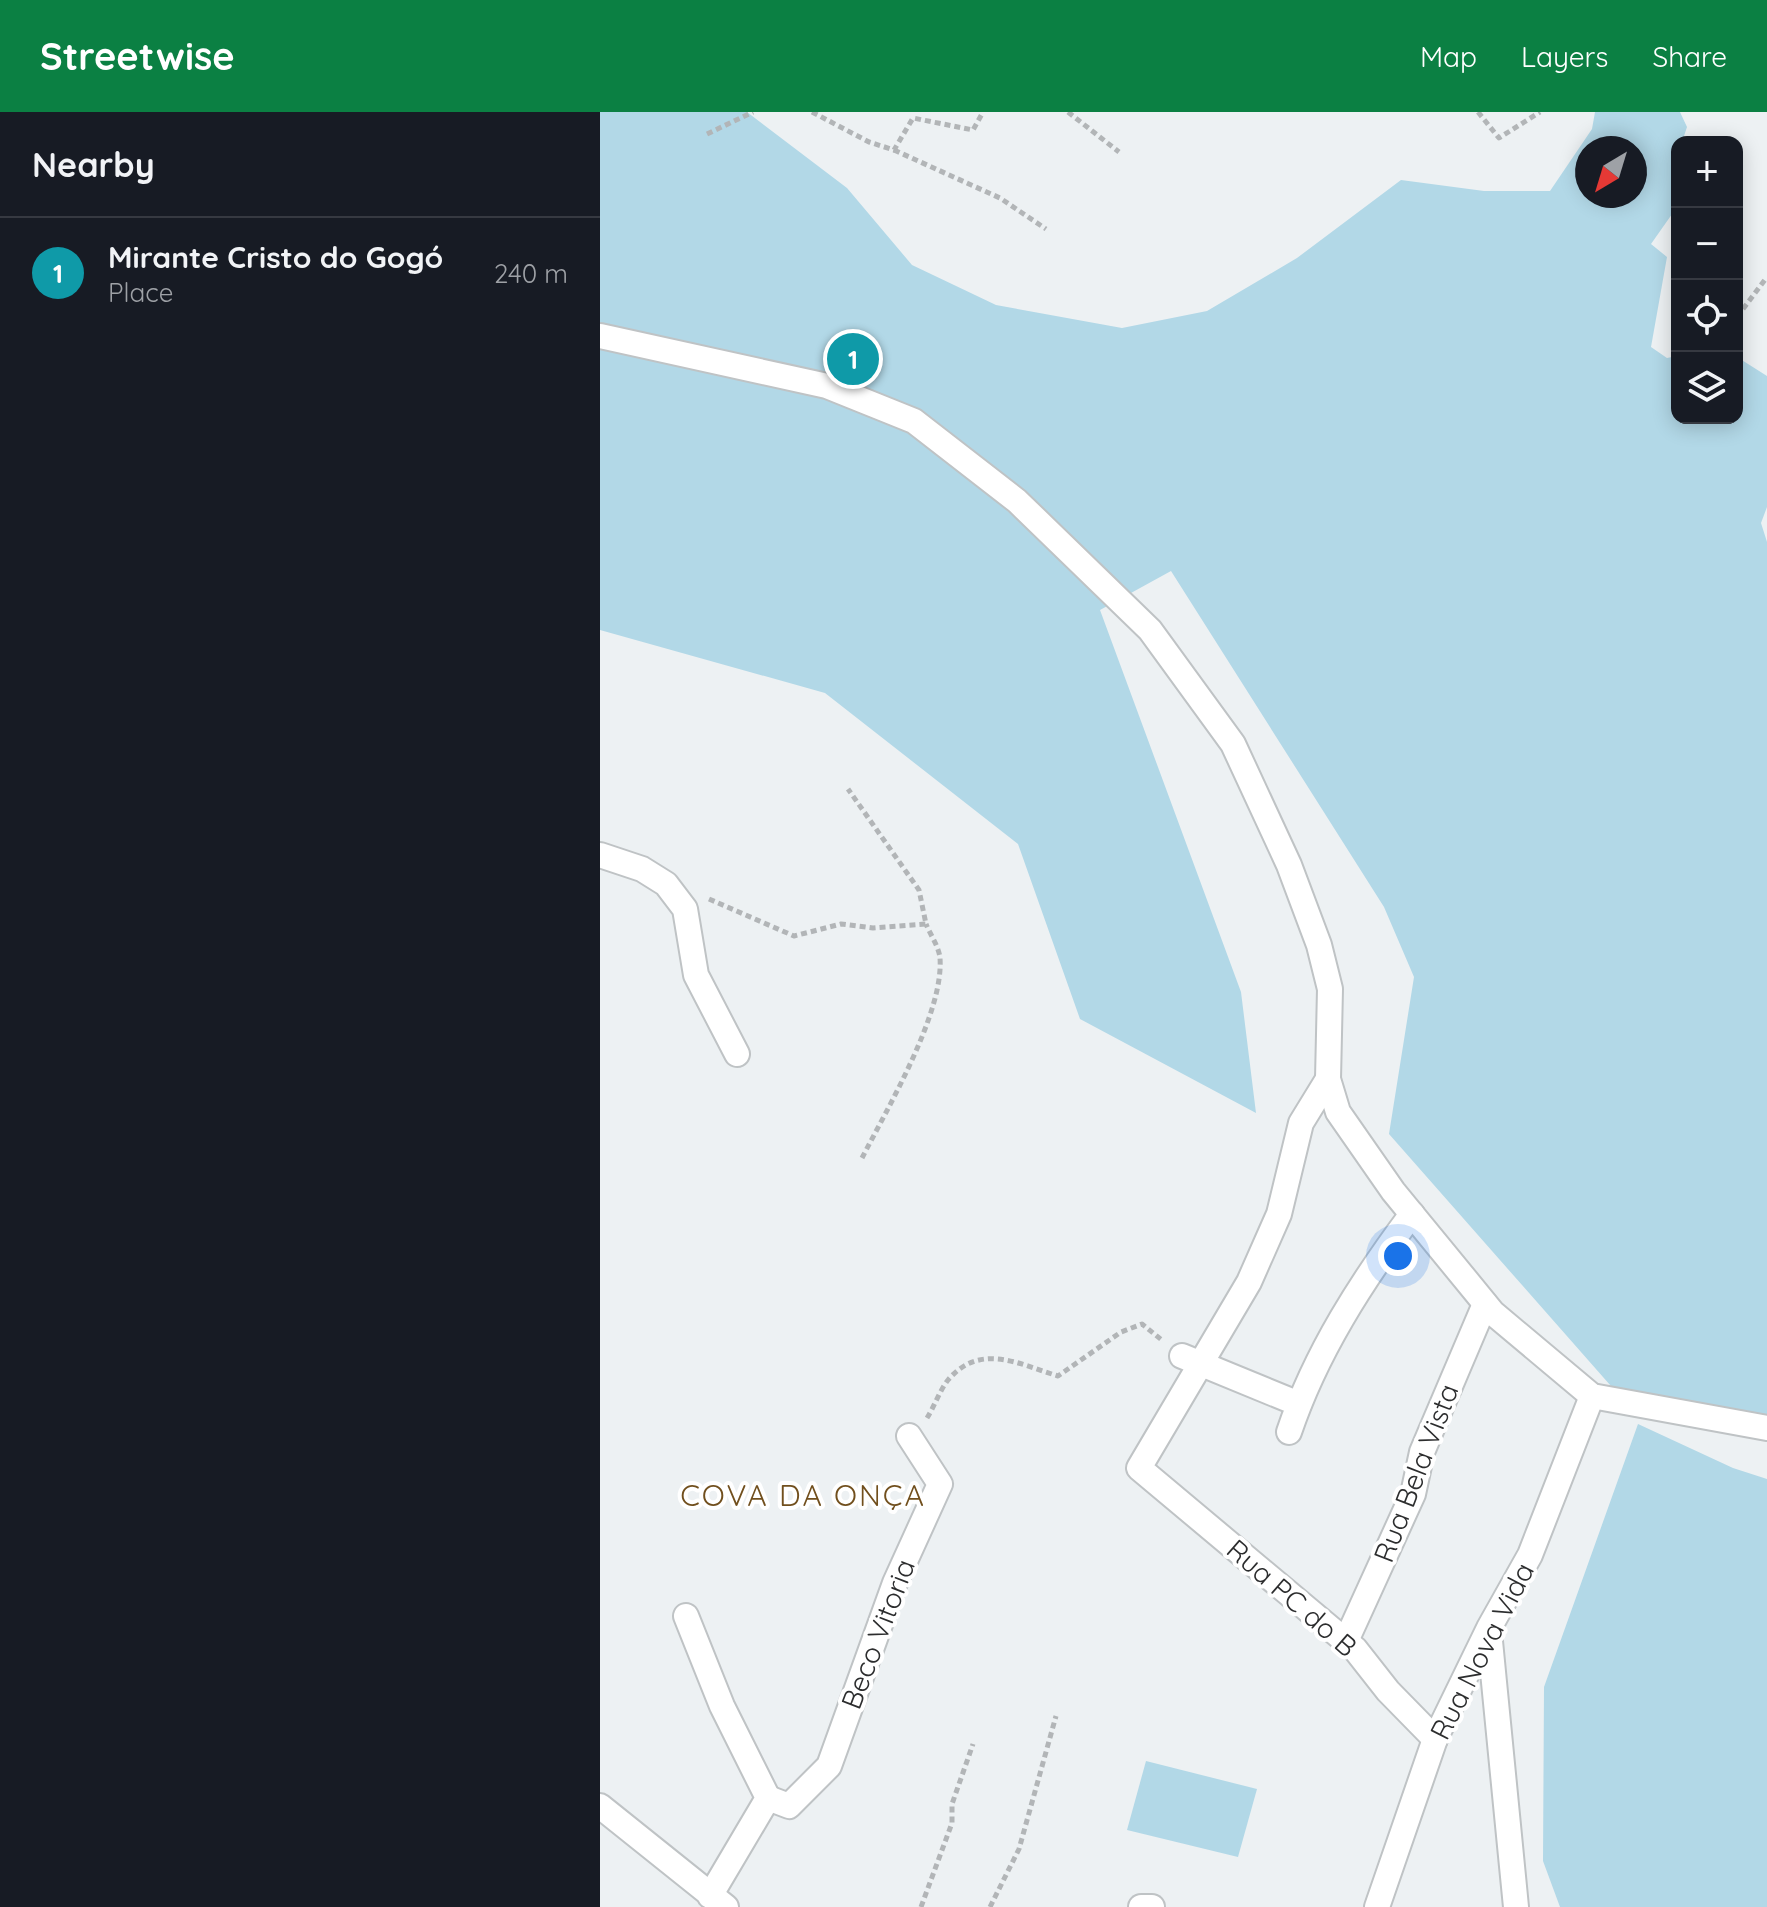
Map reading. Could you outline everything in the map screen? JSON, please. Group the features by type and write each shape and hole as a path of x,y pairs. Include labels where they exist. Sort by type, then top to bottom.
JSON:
{"street":[{"path":"600,336 827,386 914,421 1017,501 1150,630 1233,744 1289,865 1319,945 1330,989 1328,1079 1338,1112 1350,1133 1412,1214 1485,1304 1592,1396 1767,1428"},
{"path":"600,855 642,869 666,884 685,909 696,975 737,1054"},
{"path":"1299,1404 1192,1361 1249,1282 1279,1214 1301,1123 1328,1079"},
{"path":"1289,1432 1299,1404 1361,1282 1412,1214"},
{"name":"Rua Bela Vista","path":"1346,1641 1413,1494 1422,1452 1485,1304"},
{"name":"Rua PC do B","path":"1192,1361 1139,1468 1346,1641 1435,1739"},
{"name":"Rua Nova Vida","path":"1377,1907 1435,1739 1489,1628 1530,1555 1592,1396"},
{"name":"Beco Vitoria","path":"768,1798 789,1806 829,1766 895,1583 940,1484 911,1439"},
{"path":"600,1806 718,1902 768,1798 722,1706 686,1616"},
{"path":"1489,1628 1516,1907"},
{"path":"1142,1907 1152,1907"}],"path":[{"path":"707,134 753,112"},
{"path":"812,112 869,142 894,150 1000,198 1046,229"},
{"path":"894,150 913,118 973,130 983,112"},
{"path":"1068,112 1119,152"},
{"path":"1478,112 1499,138 1540,112"},
{"path":"1743,309 1767,277"},
{"path":"848,789 919,890 926,924 940,957 933,1001 907,1071 862,1158"},
{"path":"666,884 794,936 841,924 873,928 926,924"},
{"path":"911,1439 948,1380 975,1359 995,1356 1058,1376 1121,1332 1142,1324 1192,1361"},
{"path":"990,1907 1019,1849 1056,1716"},
{"path":"921,1907 952,1823 952,1804 973,1744"}],"shaded area":[{"path":"600,112 747,112 847,188 912,265 996,305 1122,328 1207,311 1297,258 1401,180 1484,191 1550,191 1575,154 1575,208 1647,208 1647,136 1587,136 1595,112 1680,112 1687,127 1684,136 1671,136 1671,216 1651,244 1667,257 1651,347 1667,358 1671,357 1671,424 1743,424 1743,361 1767,376 1767,507 1761,523 1767,542 1767,1428 1625,1402 1389,1134 1414,977 1384,907 1171,571 1100,610 1241,992 1256,1113 1080,1019 1018,844 825,693 600,630"},
{"path":"1638,1424 1733,1468 1767,1479 1767,1907 1560,1907 1543,1861 1544,1687"},
{"path":"1146,1761 1257,1789 1238,1857 1127,1830"}],"place":[{"name":"Mirante Cristo do Gogó","path":"853,359"}],"district":[{"name":"COVA DA ONÇA","path":"803,1496"}]}
